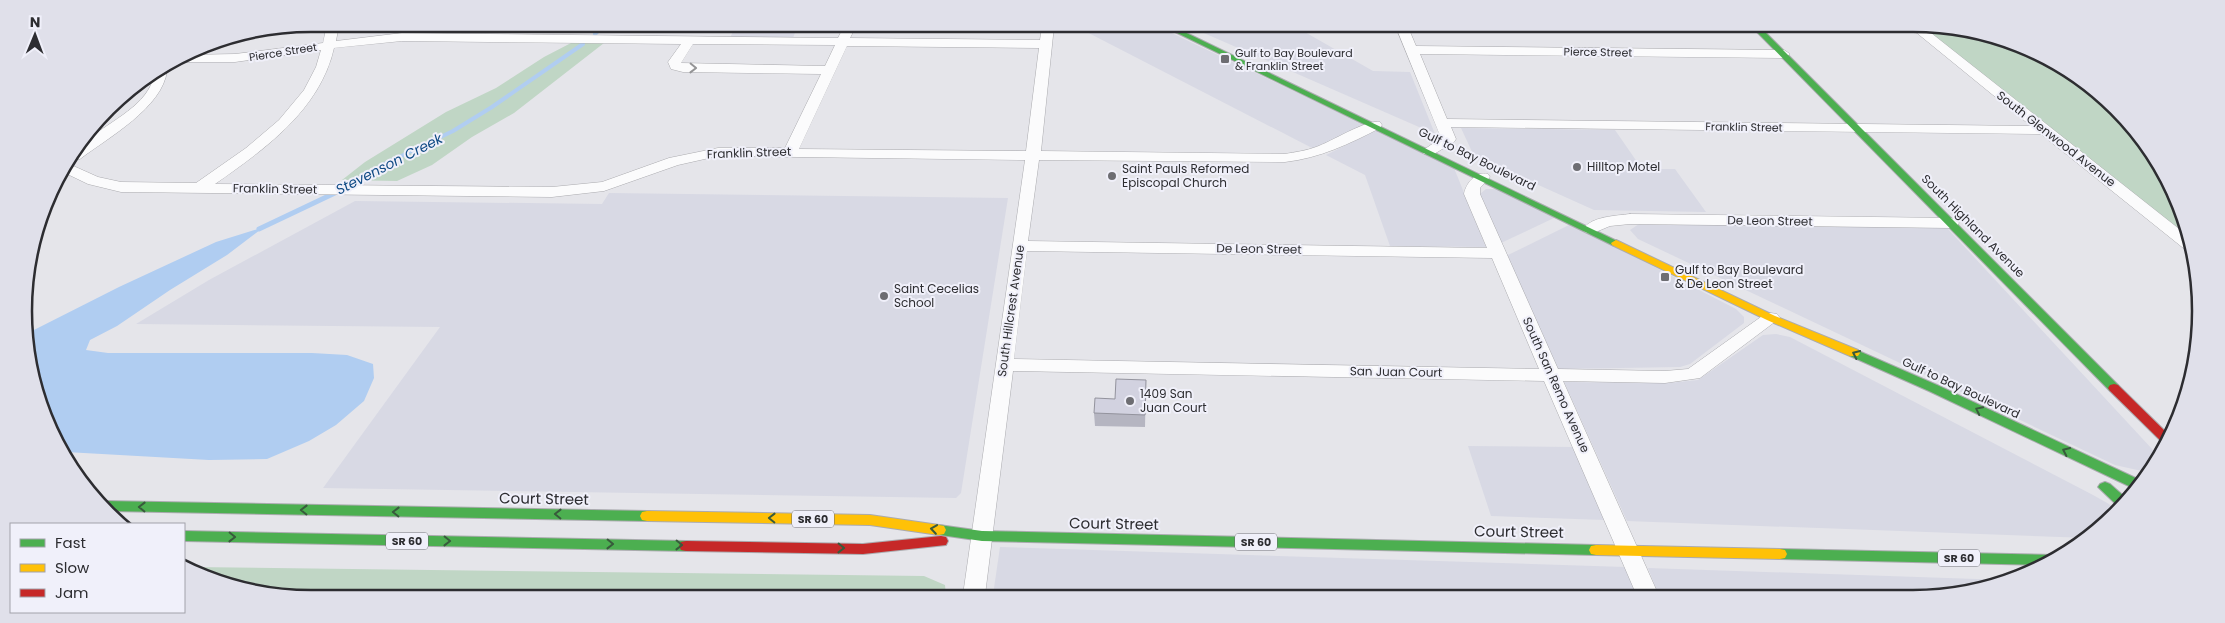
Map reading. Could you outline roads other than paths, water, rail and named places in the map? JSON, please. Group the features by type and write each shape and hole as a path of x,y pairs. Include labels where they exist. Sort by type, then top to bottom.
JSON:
{"street":[{"path":"199,188 262,144 289,118 309,93 321,71 331,33"},
{"path":"402,37 407,33"},
{"path":"564,39 569,33"},
{"path":"791,151 847,33"},
{"name":"South Hillcrest Avenue","path":"975,590 1033,154 1047,33"},
{"name":"Gulf to Bay Boulevard","path":"1182,33 1591,229 1771,318 1809,331 2133,483"},
{"path":"1405,33 1449,139 1429,151"},
{"name":"South Highland Avenue","path":"1763,33 2163,437"},
{"name":"South Glenwood Avenue","path":"1923,33 2183,240"},
{"name":"Pierce Street","path":"193,59 249,58 378,38 402,37 1046,44"},
{"path":"690,40 674,62 676,66 683,68 830,70"},
{"name":"Pierce Street","path":"1412,50 1784,54"},
{"path":"86,148 143,105 159,84 160,78"},
{"name":"Franklin Street","path":"1443,123 2044,130"},
{"name":"Franklin Street","path":"71,170 106,186 121,188 578,190 604,186 695,155 743,150 1306,156 1327,149 1375,125"},
{"name":"South San Remo Avenue","path":"1483,177 1472,187 1472,194 1646,590"},
{"name":"De Leon Street","path":"1591,229 1606,222 1630,219 1950,223"},
{"name":"De Leon Street","path":"1020,246 1497,253"},
{"name":"Gulf to Bay Boulevard","path":"1771,318 1803,340 1862,370"},
{"name":"San Juan Court","path":"1004,365 1665,377 1693,374 1771,318"},
{"path":"2109,471 2138,477"},
{"path":"2119,500 2101,485 2123,495"},
{"name":"Court Street","path":"112,506 870,520 982,536 2041,560"},
{"path":"334,539 353,511"},
{"path":"630,544 642,516"},
{"name":"Court Street","path":"185,536 863,549 982,536"}],"water":[{"path":"264,227 227,255 170,290 117,326 90,340 86,350 108,353 312,353 347,355 373,364 374,378 364,401 336,425 309,441 267,459 209,460 71,452 61,435 47,401 38,366 33,330 119,287 216,242"}],"waterway":[{"name":"Stevenson Creek","path":"391,161 453,131 492,107 583,44"},
{"name":"Stevenson Creek","path":"344,188 391,161"},
{"name":"Stevenson Creek","path":"259,229 337,192"}],"place":[{"name":"Gulf to Bay Boulevard & Franklin Street","path":"1225,59"},
{"name":"Hilltop Motel","path":"1577,167"},
{"name":"Saint Pauls Reformed Episcopal Church","path":"1112,176"},
{"name":"Gulf to Bay Boulevard & De Leon Street","path":"1665,277"},
{"name":"Saint Cecelias School","path":"884,296"},
{"name":"1409 San Juan Court","path":"1130,401"}]}
